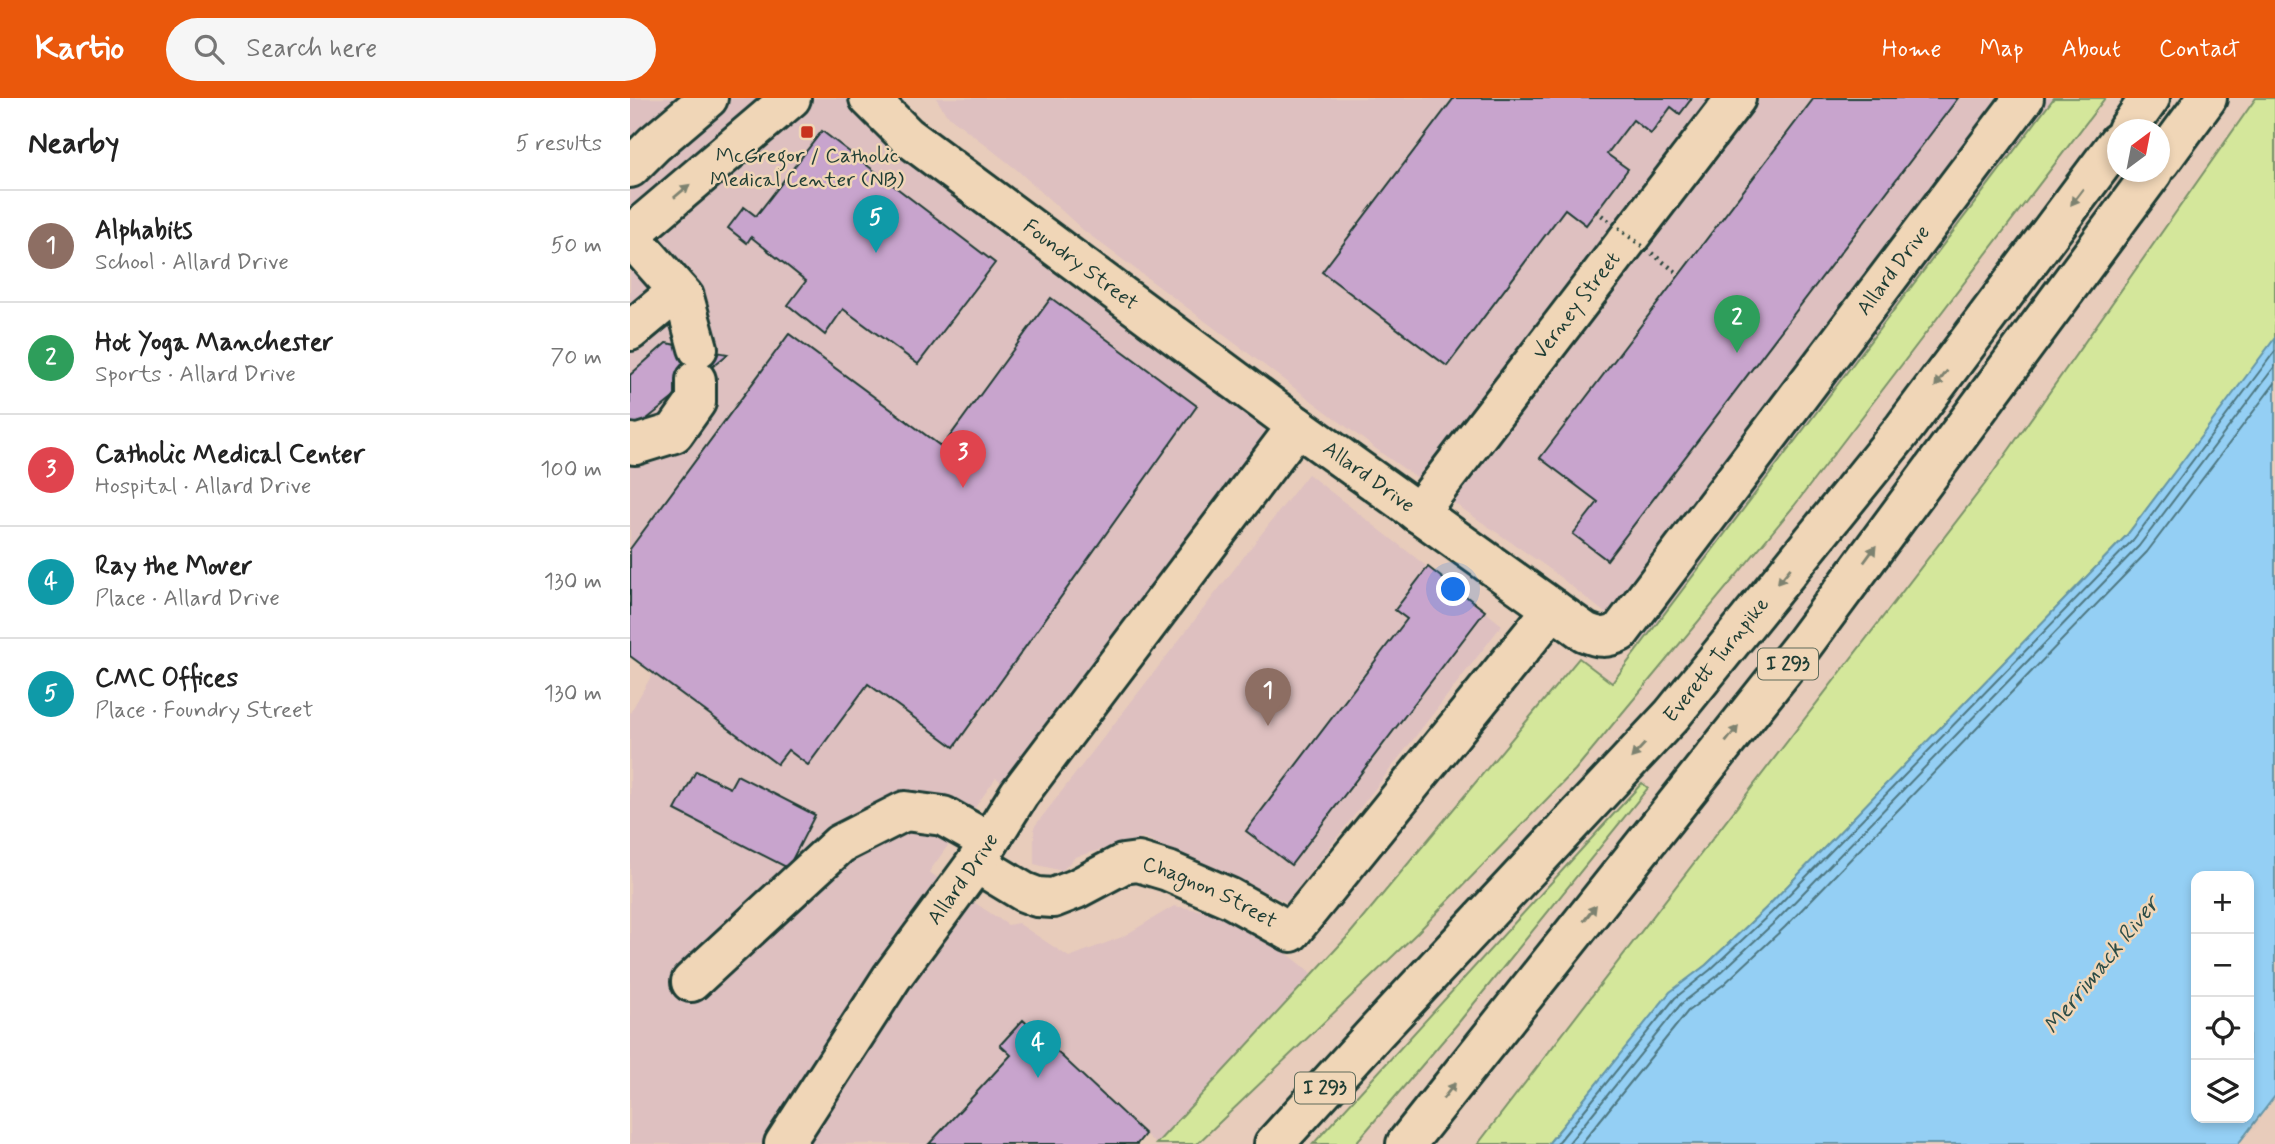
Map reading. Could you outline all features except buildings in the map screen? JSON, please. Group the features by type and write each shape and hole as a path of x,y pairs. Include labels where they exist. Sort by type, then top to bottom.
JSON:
{"main road":[{"path":"630,169 654,144 708,98"},
{"path":"630,443 635,445 674,433 696,402 697,364 684,297 630,235 791,98"},
{"name":"Foundry Street","path":"869,98 907,136 1297,426"},
{"name":"Verney Street","path":"1418,513 1736,98"},
{"name":"Allard Drive","path":"784,1144 892,977 982,852 1019,794 1297,426 1585,632 1608,638 1620,632 2024,98"},
{"path":"2135,119 2150,98"},
{"path":"2170,148 2207,98"},
{"name":"Everett Turnpike","path":"1274,1144 1672,715 1904,428 2107,157"},
{"name":"I 293","path":"1406,1144 1803,645 2146,182"},
{"path":"630,331 678,291"},
{"name":"Chagnon Street","path":"691,982 840,844 905,811 943,816 1024,892 1037,897 1053,898 1123,864 1138,862 1168,871 1230,898 1291,932 1553,609"},
{"path":"1252,1144 1377,1031"}],"path":[{"path":"1596,211 1679,274"}],"shaded area":[{"path":"630,98 856,98 1297,426 1019,794 996,778 929,872 1008,925 1018,923 1069,957 1122,937 1174,906 1242,917 1313,974 1156,1144 1145,1134 1137,1144 630,1144 630,713 653,673 630,656"},
{"path":"936,98 2054,98 1643,643 1547,567 1387,457 1083,230 1016,169 946,114"},
{"path":"1308,474 1502,625 1287,902 1144,838 1075,857 1062,871 1034,864 1034,827"}],"green space":[{"path":"2054,98 2105,98 1794,506 1575,770 1418,932 1197,1144 1156,1144 1348,936 1579,658 1612,683"},
{"path":"2256,98 2275,98 2275,338 2268,349 2127,535 1766,908 1706,965 1670,993 1548,1144 1478,1144 1985,484"},
{"path":"1642,783 1648,788 1459,1022 1355,1144 1313,1144"}],"water":[{"name":"Merrimack River","path":"2275,338 2275,1096 2238,1144 1548,1144 1670,992 1706,965 1766,908 2127,535"}],"place":[{"name":"McGregor / Catholic Medical Center (NB)","path":"807,132"},
{"name":"CMC Offices","path":"876,253"},
{"name":"Hot Yoga Manchester","path":"1737,353"},
{"name":"Catholic Medical Center","path":"963,488"},
{"name":"Alphabits","path":"1268,726"},
{"name":"Ray the Mover","path":"1038,1078"}]}
